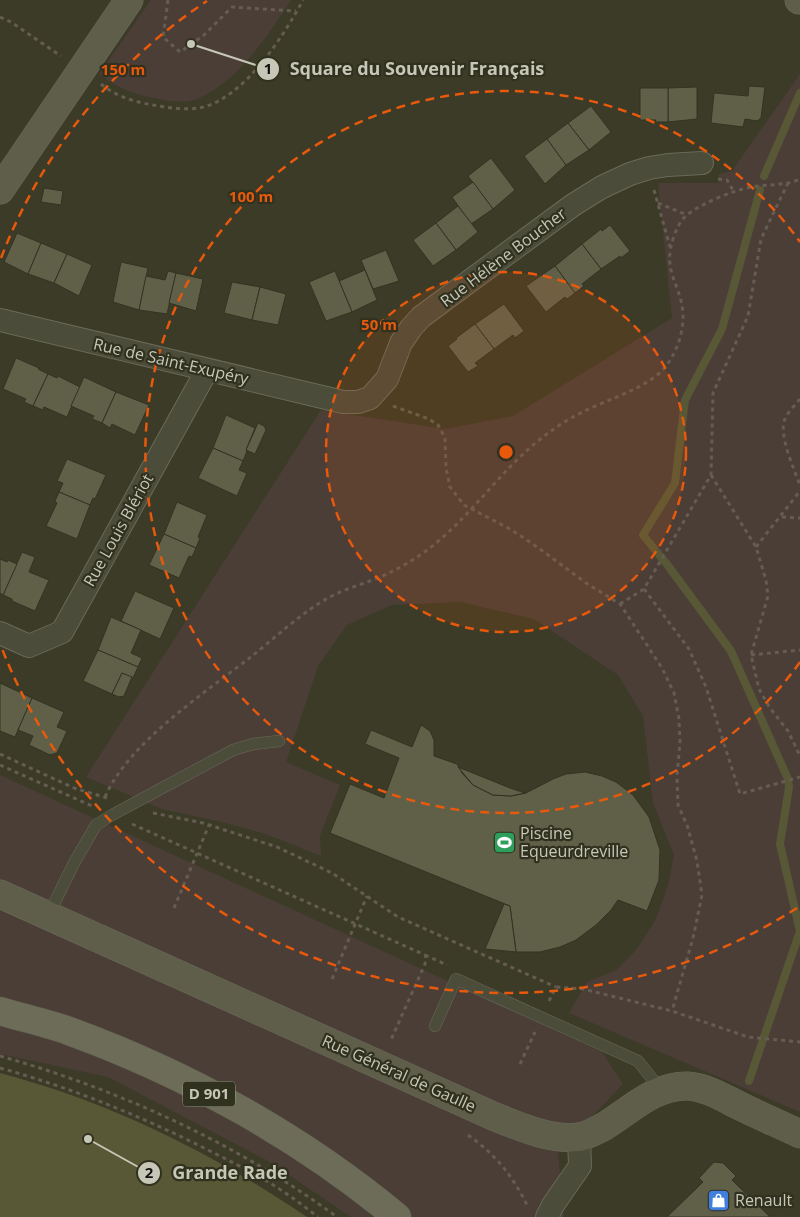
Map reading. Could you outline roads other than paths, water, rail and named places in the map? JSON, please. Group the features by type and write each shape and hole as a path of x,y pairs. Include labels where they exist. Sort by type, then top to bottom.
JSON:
{"main road":[{"path":"0,190 129,0"},
{"name":"Rue Général de Gaulle","path":"0,894 521,1127 552,1136 579,1137 591,1134 610,1123 647,1096 661,1090 686,1086 706,1090 800,1134"},
{"name":"D 901","path":"0,1012 68,1030 146,1062 254,1116 348,1179 397,1217"}],"street":[{"name":"Rue Hélène Boucher","path":"343,402 358,402 370,398 386,379 401,343 421,317 573,205 602,187 648,168 668,165 708,171"},
{"name":"Rue de Saint-Exupéry","path":"0,320 343,402"},
{"name":"Rue Louis Blériot","path":"0,633 29,646 62,632 207,370"},
{"path":"538,1213 553,1205 580,1166 579,1137"}],"lane":[{"path":"48,916 74,863 96,825 233,750 252,744 279,741"},
{"path":"435,1026 456,979 638,1061 661,1090"}],"waterway":[{"path":"764,176 800,93"},
{"path":"749,1081 800,931 780,844 789,787 788,779 731,651 643,535 675,483 685,400 722,329 760,190"}],"place":[{"name":"Square du Souvenir Français","path":"191,44"},
{"name":"Piscine Equeurdreville","path":"504,842"},
{"name":"Grande Rade","path":"88,1139"},
{"name":"Renault","path":"719,1200"}]}
